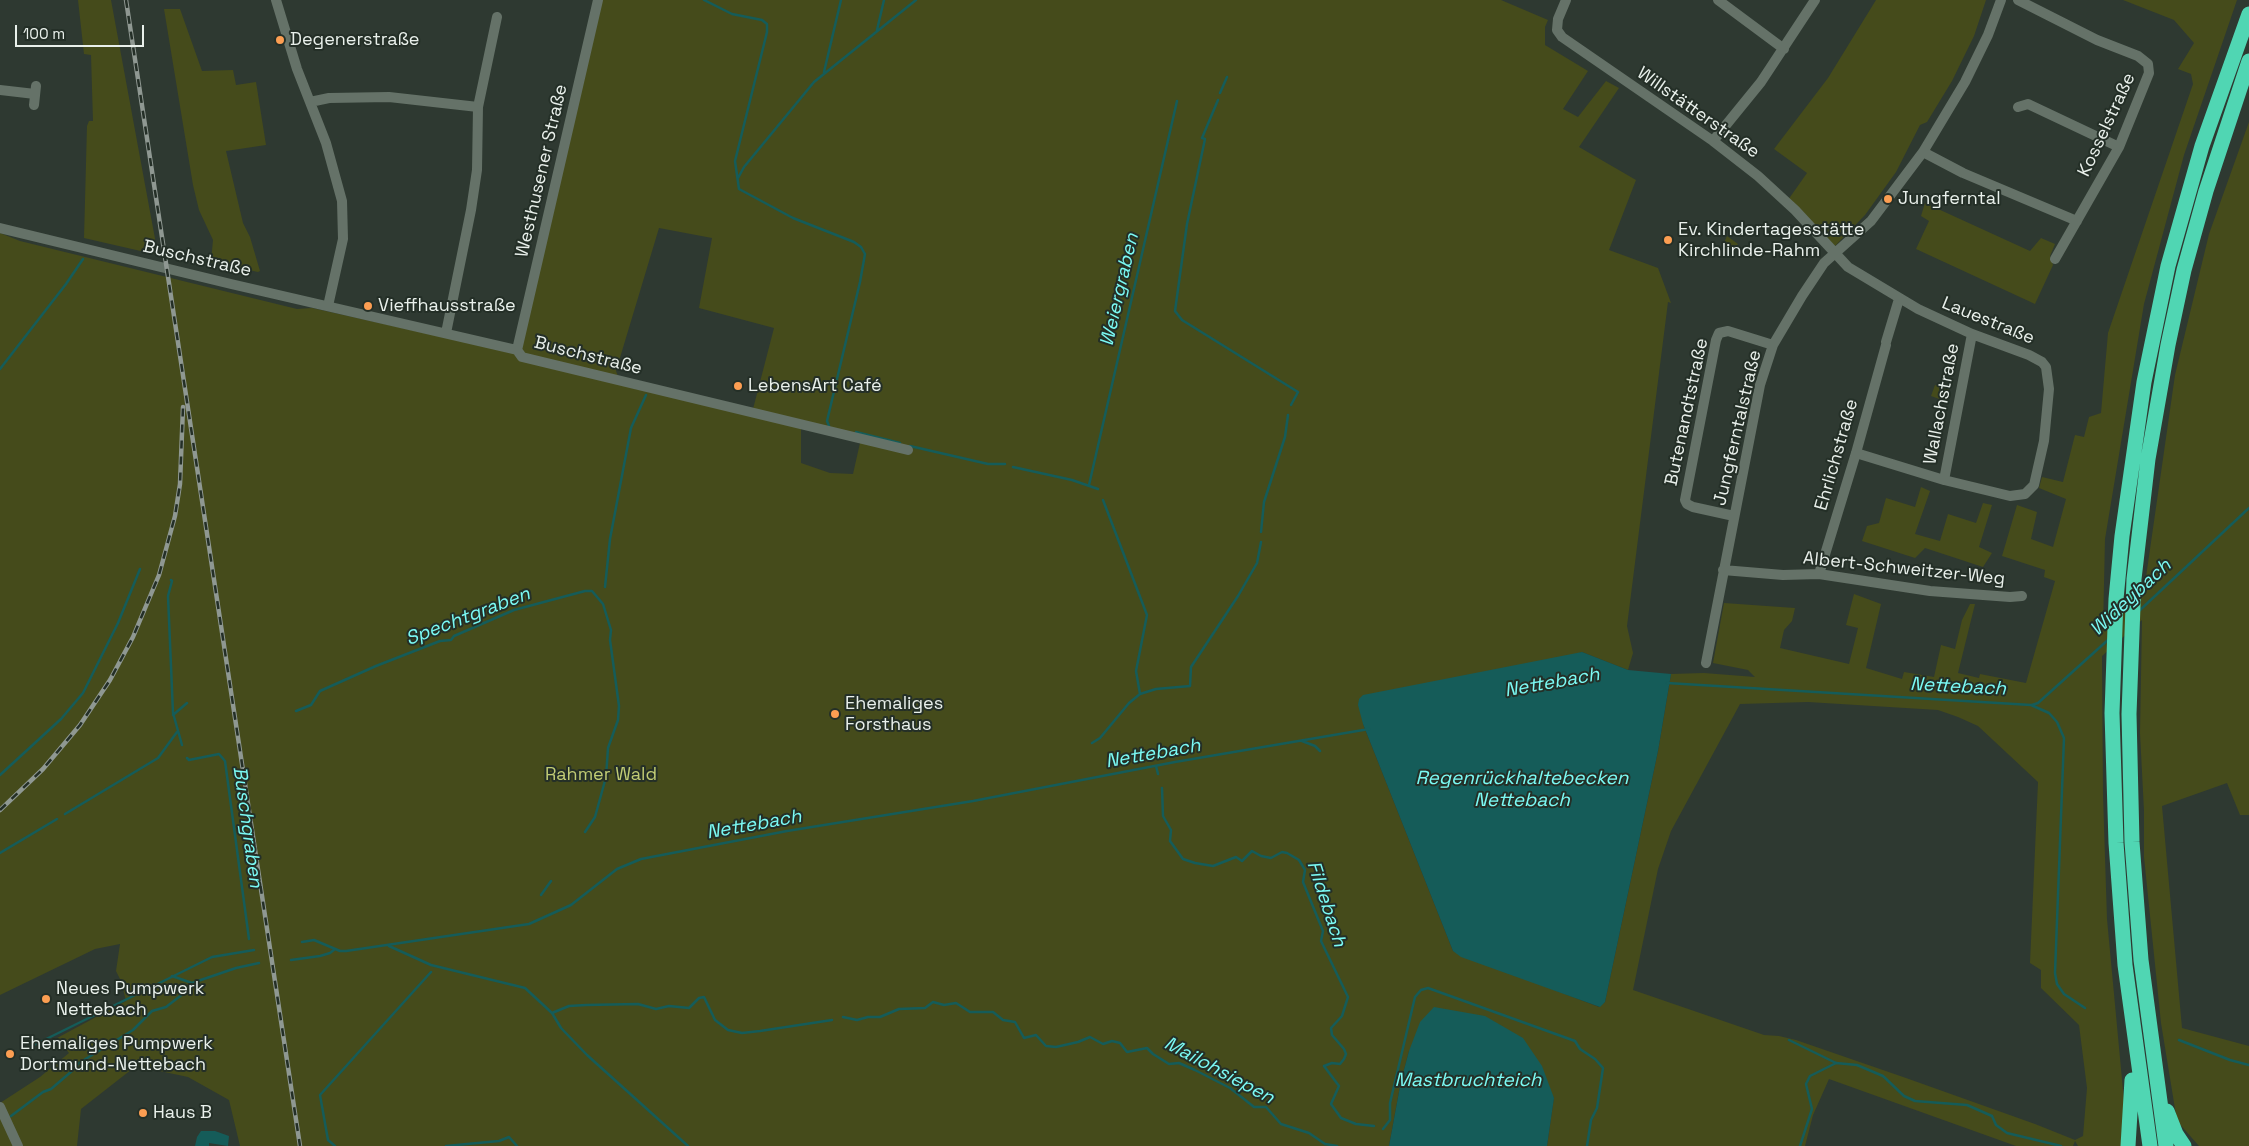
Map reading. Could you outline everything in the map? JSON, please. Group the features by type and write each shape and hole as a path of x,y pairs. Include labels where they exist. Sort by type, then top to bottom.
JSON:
{"highway":[{"path":"2150,1146 2133,1036 2120,918 2113,764 2116,599 2131,459 2144,382 2168,266 2202,146 2249,14"},
{"path":"2166,1146 2156,1083 2141,960 2132,842 2129,740 2134,579 2148,459 2162,373 2178,298 2206,192 2249,61"},
{"path":"2128,1146 2133,1036"},
{"path":"2156,1083 2176,1134 2184,1146"}],"street":[{"path":"276,0 286,38 332,162 343,216 342,248 328,306"},
{"name":"Westhusener Straße","path":"517,350 598,0"},
{"name":"Willstätterstraße","path":"1566,0 1558,19 1557,30 1562,37 1713,141 1758,176 1796,210 1836,252"},
{"path":"1718,0 1784,49"},
{"path":"1713,141 1749,98 1784,49 1815,0"},
{"name":"Jungferntalstraße","path":"1706,663 1760,385 1773,345 1824,263 1875,216 1923,152 1965,82 1988,35 2001,0"},
{"name":"Kosselstraße","path":"2018,0 2097,40 2138,56 2148,64 2149,72 2119,147 2056,259"},
{"path":"446,334 475,187 478,152 478,107 497,17"},
{"path":"0,90 35,95"},
{"path":"310,102 329,98 389,97 478,107"},
{"path":"2018,107 2028,104 2119,147"},
{"path":"1923,152 1963,173 2077,221"},
{"name":"Buschstraße","path":"0,228 222,282 517,350 522,357 908,450"},
{"name":"Lauestraße","path":"1836,252 1848,267 1899,299 1972,334 2029,355 2042,362 2046,367 2049,389 2044,441 2034,485 2025,494 2010,496 1944,480 1856,453"},
{"name":"Ehrlichstraße","path":"1819,574 1856,453 1899,299"},
{"name":"Butenandtstraße","path":"1734,516 1693,507 1687,504 1685,500 1716,340 1720,333 1728,331 1773,345"},
{"name":"Wallachstraße","path":"1944,480 1972,334"},
{"name":"Albert-Schweitzer-Weg","path":"1723,570 1783,575 1819,574 1930,591 2010,597 2022,596"},
{"path":"0,1107 18,1146"}],"green space":[{"path":"78,0 111,0 158,255 84,238 87,126 89,121 93,121 91,55 84,54"},
{"name":"Rahmer Wald","path":"601,0 1501,0 1548,20 1545,27 1545,45 1588,71 1563,109 1578,117 1606,81 1619,88 1579,147 1636,180 1609,250 1658,268 1671,303 1668,302 1627,626 1633,653 1628,670 1582,652 1363,724 1453,951 1599,1007 1605,1002 1658,751 1671,674 1704,673 1755,677 1748,670 1713,663 1724,603 1795,608 1792,621 1784,630 1780,648 1849,664 1858,628 1846,625 1854,594 1881,604 1866,668 1902,679 1904,672 1934,677 1941,645 1955,649 1962,620 1970,604 1975,604 1958,673 1979,678 1980,674 2026,683 2055,581 2044,577 2045,570 2002,556 2017,505 2037,512 2031,539 2053,547 2066,499 2039,488 2042,477 2063,482 2075,435 2084,437 2089,417 2101,413 2108,333 2193,84 2191,74 2178,69 2194,43 2174,20 2123,0 2237,0 2184,155 2144,304 2105,539 2103,629 2144,591 2175,375 2209,234 2249,122 2249,815 2240,815 2227,783 2162,806 2182,1028 2249,1046 2249,1146 2199,1146 2177,1121 2161,1023 2144,857 2140,733 2142,620 2102,656 2103,795 2107,919 2124,1101 2121,1146 2078,1146 2075,1141 2073,1146 2016,1146 1829,1079 1813,1115 1805,1146 1547,1146 1554,1097 1409,1051 1401,1081 1389,1146 240,1146 229,1100 188,1077 136,1066 81,1109 77,1146 0,1146 0,1103 40,1077 69,1053 57,1038 126,1001 121,981 116,971 120,944 95,949 0,995 0,233 20,241 297,309 312,308 519,354","holes":["659,228 712,238 699,308 774,328 753,409 618,376 616,371","801,428 860,443 853,474 830,473 801,463","1808,702 1938,710 1978,726 2038,782 2030,963 2041,970 2041,988 2079,1025 2087,1088 2083,1136 2075,1140 2035,1124 1796,1040 1764,1035 1633,990 1658,869 1671,831 1740,704"]},
{"path":"1876,0 1986,0 1974,36 1952,81 1927,122 1920,125 1896,172 1865,215 1835,246 1788,200 1807,173 1774,149 1828,78"},
{"path":"164,9 180,9 202,71 233,70 236,85 256,82 266,145 226,151 243,223 250,237 260,271 258,272 211,262 213,240 199,210 193,185"},
{"path":"1925,203 2030,251 2041,238 2055,244 2050,256 2053,265 2035,304 1916,249 1929,221 1921,216"},
{"path":"1727,236 1738,244 1732,252 1723,245"},
{"path":"1935,385 1949,389 1945,401 1931,396"},
{"path":"1921,487 1930,491 1915,534 1940,541 1948,514 1976,523 1983,503 1992,505 1979,547 1992,553 1983,567 1925,548 1915,558 1862,541 1867,526 1879,523 1886,498 1915,507"}],"water":[{"name":"Regenrückhaltebecken Nettebach","path":"1582,652 1628,670 1671,674 1658,751 1605,1002 1600,1007 1461,957 1453,951 1363,724 1358,705 1359,699 1363,695"},
{"name":"Mastbruchteich","path":"1434,1007 1485,1016 1523,1038 1542,1066 1554,1098 1547,1146 1389,1146 1401,1081 1409,1051 1420,1022"},
{"path":"201,1131 215,1131 229,1136 228,1146 209,1143 209,1146 195,1146"}],"waterway":[{"path":"704,0 732,14 762,20 767,24 767,32 735,161 739,189 793,218 854,242 861,247 865,254 827,421 829,426"},
{"path":"824,72 841,0"},
{"path":"877,30 884,0"},
{"path":"738,178 744,167 814,82 916,0"},
{"path":"1220,93 1227,77"},
{"path":"1218,100 1202,138 1205,139 1187,224 1175,311 1182,320 1298,392 1291,405"},
{"name":"Weiergraben","path":"1089,485 1177,101"},
{"path":"0,369 83,259"},
{"path":"605,587 610,539 631,428 646,395"},
{"path":"1261,532 1264,502 1285,437 1288,415"},
{"path":"856,432 900,443"},
{"path":"910,446 988,464 1005,464"},
{"path":"1013,467 1072,480 1098,489"},
{"path":"1103,500 1147,615 1136,671 1140,694"},
{"name":"Wideybach","path":"2139,611 2249,508"},
{"path":"1092,743 1100,738 1129,703 1140,694 1156,689 1190,686 1191,667 1238,596 1257,563 1261,542"},
{"path":"0,775 61,719 83,693 118,623 140,569"},
{"name":"Buschgraben","path":"171,580 168,596 173,713 182,745"},
{"name":"Spechtgraben","path":"296,711 311,705 320,691 376,666 440,641 451,640 454,636 514,610 585,591 592,591 603,604 611,630 610,640 619,706 618,720 608,748 606,777 595,817 585,832"},
{"name":"Wideybach","path":"2032,705 2038,703 2109,639"},
{"name":"Nettebach","path":"1667,683 2031,705 2049,713 2057,722 2064,738 2055,973 2057,984 2064,994 2085,1008"},
{"path":"173,715 187,703"},
{"name":"Nettebach","path":"302,942 314,940 340,951 346,951 529,924 571,905 617,869 641,859 787,831 973,801 1175,762 1369,729"},
{"path":"65,814 158,758 177,732"},
{"path":"1302,741 1315,746 1320,751"},
{"name":"Buschgraben","path":"187,758 189,760 219,754 225,761 249,939"},
{"name":"Fildebach","path":"1156,766 1158,774"},
{"name":"Fildebach","path":"1162,788 1163,816 1171,830 1170,841 1183,859 1213,866 1236,857 1242,861 1252,851 1261,856 1271,858 1282,852 1299,860 1305,870 1303,882 1323,931 1321,941 1348,997 1342,1016 1331,1028 1332,1035 1346,1054 1340,1064 1332,1063 1324,1066 1339,1086 1331,1104 1341,1118 1356,1124 1374,1126"},
{"path":"0,853 57,819"},
{"name":"Spechtgraben","path":"541,895 551,881"},
{"name":"Mailohsiepen","path":"389,946 431,965 525,988 552,1013 569,1006 586,1005 638,1004 656,1009 669,1006 689,1008 699,998 704,997 715,1020 728,1030 742,1033 832,1020"},
{"path":"291,960 320,956 330,953 335,949"},
{"name":"Nettebach","path":"24,1050 212,957 254,950"},
{"path":"172,976 192,983 236,968 259,963"},
{"path":"335,1146 328,1140 320,1095 431,972"},
{"path":"11,1116 43,1092 51,1089 79,1063 133,1030 152,1011 166,1007 188,990 192,983"},
{"name":"Fildebach","path":"1383,1129 1390,1120 1390,1103 1415,997 1421,990 1428,988 1575,1041 1580,1049 1595,1059 1603,1068 1597,1108 1591,1120 1587,1146"},
{"name":"Mailohsiepen","path":"843,1017 857,1020 868,1017 880,1017 899,1009 925,1008 933,1002 944,1005 956,1003 970,1012 993,1012 1003,1020 1015,1022 1024,1038 1036,1035 1046,1046 1056,1047 1090,1037 1103,1044 1112,1041 1120,1043 1127,1052 1147,1048 1169,1064 1179,1063 1230,1088 1254,1107 1266,1107 1281,1124 1309,1133 1325,1144 1337,1146"},
{"path":"552,1013 561,1028 587,1055 688,1146"},
{"path":"1789,1040 1836,1063 1857,1065 1883,1076 1904,1096 1915,1101 1967,1105 1992,1116 1996,1125 2007,1133 2061,1146"},
{"path":"2179,1040 2230,1060 2249,1065"},
{"path":"1800,1146 1812,1109 1806,1084 1810,1076 1836,1063"},
{"path":"446,1146 499,1141 509,1137 517,1146"}],"railway":[{"path":"126,0 300,1146"},
{"path":"0,810 43,769 80,725 110,680 133,637 159,575 175,516 180,484 183,407"}],"place":[{"name":"Degenerstraße","path":"280,40"},
{"name":"Jungferntal","path":"1888,199"},
{"name":"Ev. Kindertagesstätte Kirchlinde-Rahm","path":"1668,240"},
{"name":"Vieffhausstraße","path":"368,306"},
{"name":"LebensArt Café","path":"738,386"},
{"name":"Ehemaliges Forsthaus","path":"835,714"},
{"name":"Neues Pumpwerk Nettebach","path":"46,999"},
{"name":"Ehemaliges Pumpwerk Dortmund-Nettebach","path":"10,1054"},
{"name":"Haus B","path":"143,1113"}]}
